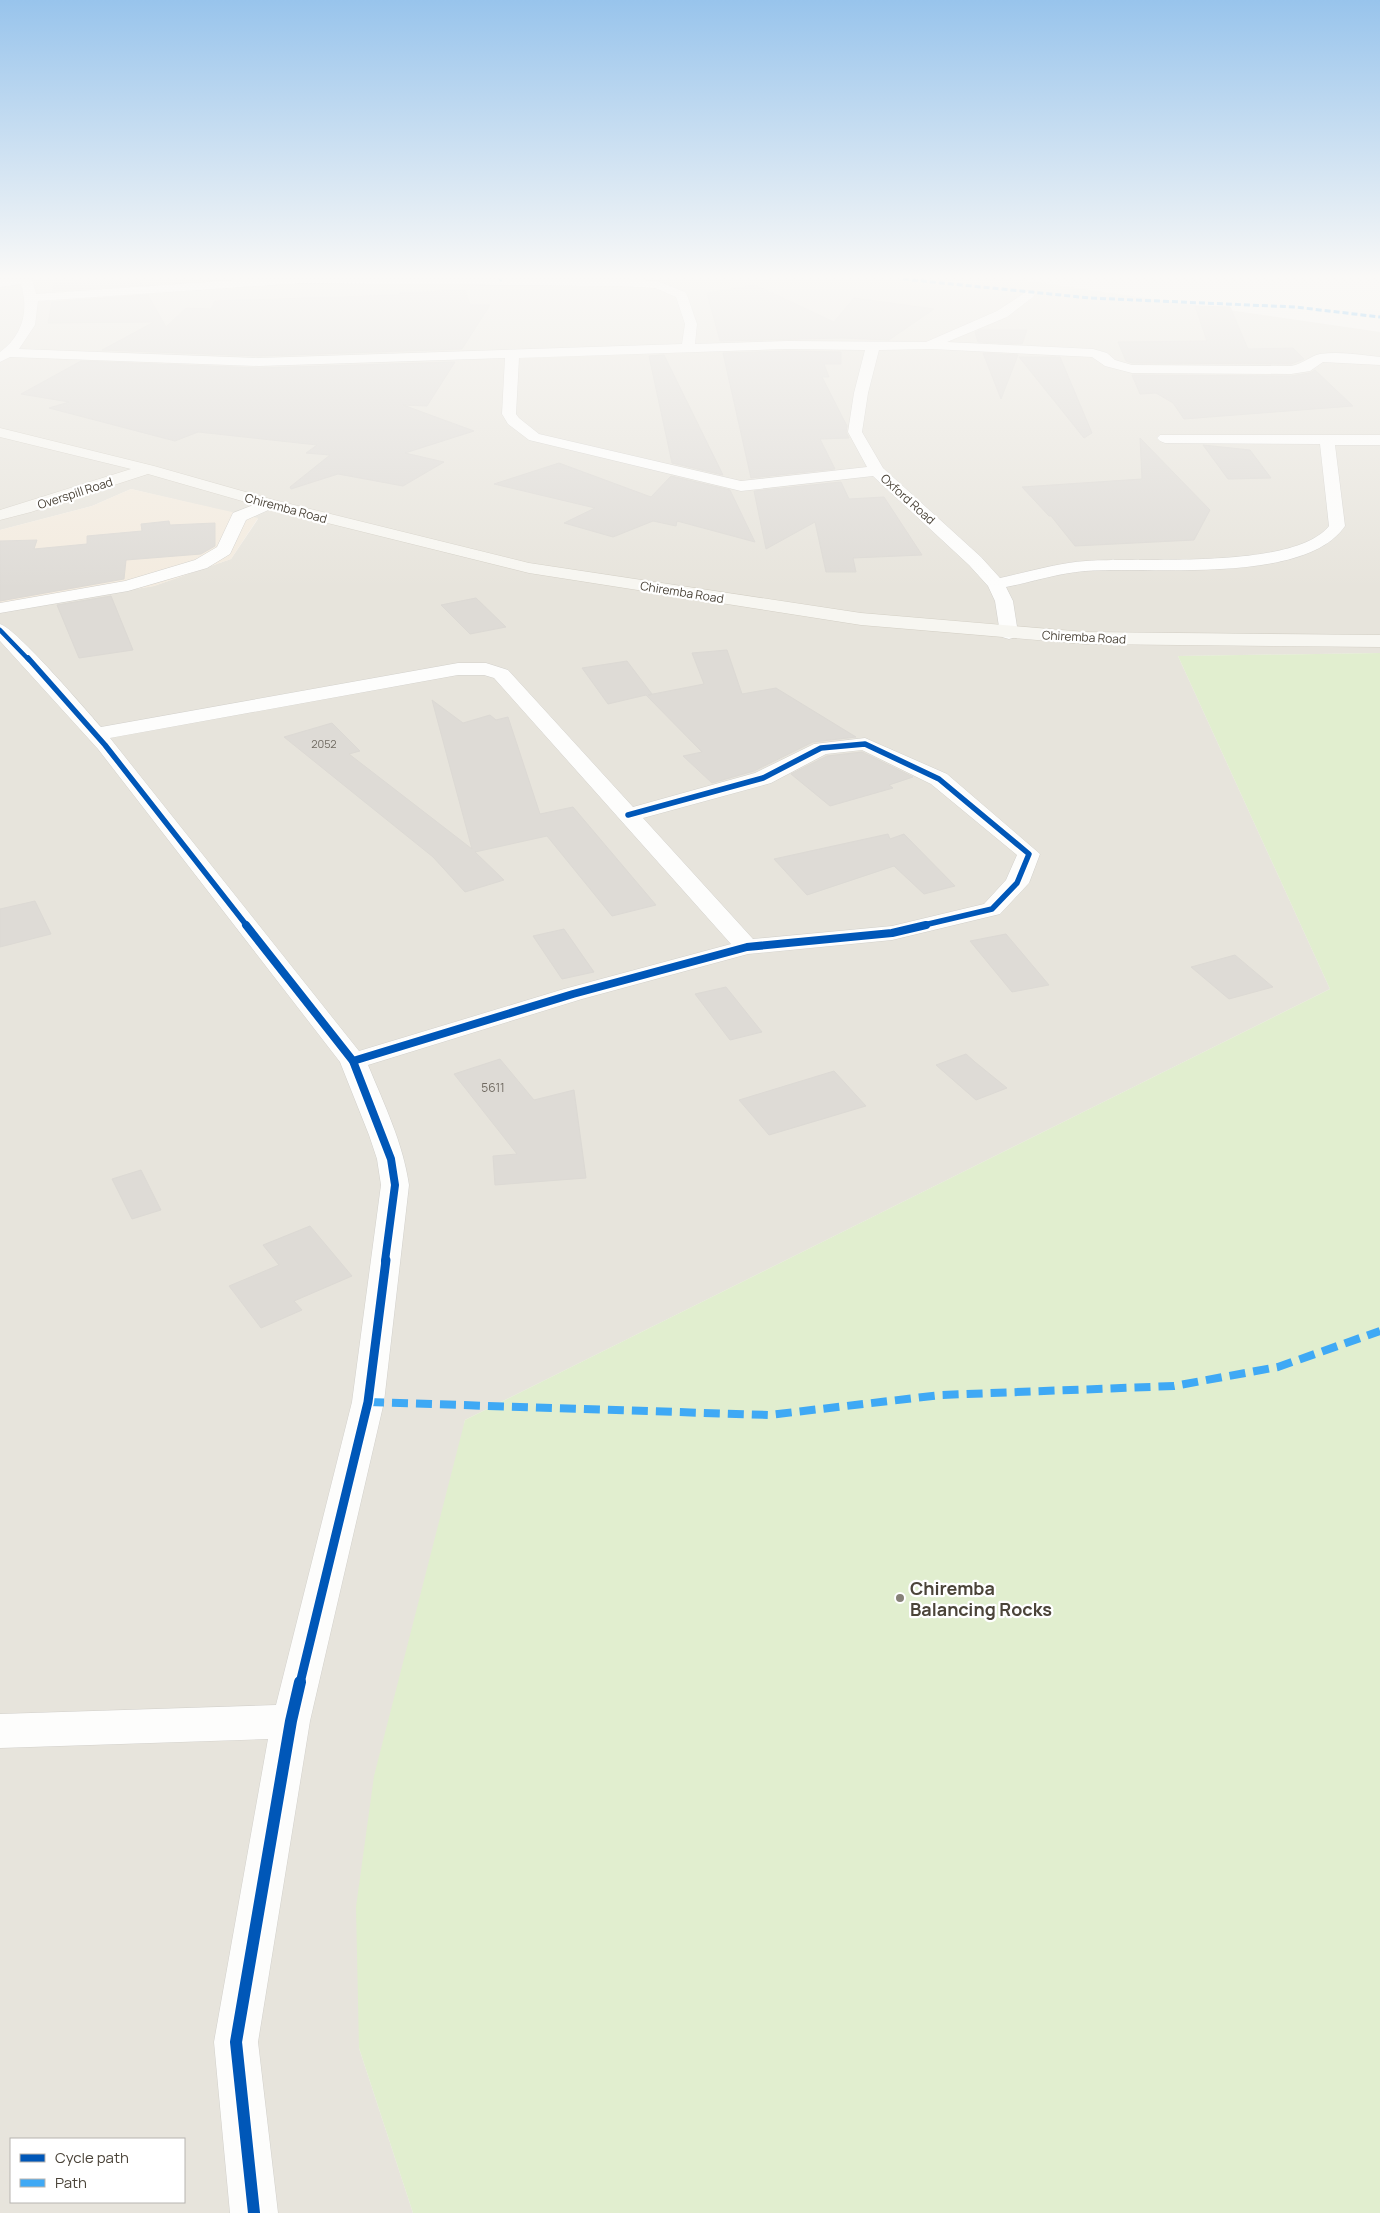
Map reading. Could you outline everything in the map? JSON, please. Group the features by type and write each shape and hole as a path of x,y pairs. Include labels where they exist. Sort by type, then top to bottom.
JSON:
{"main road":[{"name":"Chiremba Road","path":"0,432 148,469 269,504 529,568 861,619 1085,638 1380,641"},
{"name":"Overspill Road","path":"0,514 26,509 148,469"}],"street":[{"path":"511,382 509,414 517,424 534,437 741,486 877,471"},
{"name":"Oxford Road","path":"864,382 855,432 877,471 975,560 996,584 1004,601 1009,633"},
{"path":"1165,438 1380,440"},
{"path":"996,584 1084,566 1251,562 1314,544 1329,536 1337,526 1327,440"},
{"path":"0,608 128,586 201,564 229,545 239,517 269,504"},
{"path":"0,630 40,671 133,778 162,819 353,1061 391,1159 395,1185 368,1402 291,1721 236,2042 254,2213"},
{"path":"95,734 442,671 473,668 486,669 501,674 509,681 747,947"},
{"path":"353,1061 573,994 747,947 892,932 992,909 1017,882 1029,854 938,778 865,744 821,748 763,778 628,815"},
{"path":"0,1731 291,1721"}],"shaded area":[{"path":"0,382 1380,382 1380,653 1178,656 1330,989 465,1420 359,2048 413,2213 0,2213 0,611 154,586 231,559 258,519 131,489 92,506 0,530"},
{"path":"131,489 258,518 231,559 154,586 0,611 0,530 92,506"}],"green space":[{"name":"Chiremba Balancing Rocks","path":"1380,653 1380,2213 413,2213 359,2048 356,1907 374,1776 465,1420 1330,989 1178,656"}],"building":[{"path":"42,382 442,382 427,406 403,405 474,431 405,453 444,462 403,486 338,474 291,489 290,487 330,455 306,453 317,445 198,432 175,441 49,408 69,402 21,394"},
{"path":"655,382 677,382 723,475 672,463"},
{"path":"730,382 825,382 847,426 846,432 849,438 820,439 835,469 751,478"},
{"path":"994,382 1007,382 1001,399"},
{"path":"1039,382 1071,382 1092,433 1084,438"},
{"path":"1135,382 1328,382 1353,406 1184,419 1173,403 1156,393 1140,394"},
{"path":"1140,438 1210,510 1194,540 1075,546 1051,516 1022,487 1142,479"},
{"path":"1203,445 1250,450 1271,478 1228,479"},
{"path":"559,463 651,497 671,476 730,490 755,542 677,521 676,526 653,521 613,537 564,523 595,508 494,484"},
{"path":"841,482 849,499 884,497 922,555 853,558 856,572 826,572 815,522 766,549 754,491"},
{"path":"169,521 170,525 215,523 215,546 201,554 126,560 124,579 0,601 0,541 37,540 34,549 87,544 87,536 142,531 141,524"},
{"path":"111,596 133,650 79,658 57,605"},
{"path":"476,598 506,627 470,634 441,605"},
{"path":"727,650 742,694 776,688 856,737 813,742 754,771 712,783 683,756 702,752 646,695 608,704 582,668 627,661 652,694 648,695 704,684 692,653"},
{"path":"432,700 463,723 490,715 496,720 508,717 540,814 573,807 656,905 612,916 547,836 475,852 504,880 465,892 433,857 284,737 332,723 360,751 349,754 472,849"},
{"path":"862,752 913,777 889,785 893,788 830,806 791,774 827,756"},
{"path":"888,834 890,839 904,834 955,886 924,894 894,866 807,895 774,859"},
{"path":"35,901 51,934 0,947 0,909"},
{"path":"564,929 594,972 562,979 533,936"},
{"path":"1006,934 1049,985 1012,992 970,941"},
{"path":"1235,955 1273,987 1229,999 1191,967"},
{"path":"726,987 762,1032 730,1040 695,994"},
{"path":"966,1054 1007,1088 976,1100 936,1065"},
{"path":"500,1059 534,1100 574,1090 586,1178 495,1185 493,1156 517,1154 454,1074"},
{"path":"834,1071 866,1106 769,1135 739,1100"},
{"path":"141,1170 161,1210 132,1219 112,1179"},
{"path":"310,1226 352,1276 294,1301 302,1310 261,1328 229,1286 279,1265 263,1245"}],"marked path":[{"path":"368,1402 769,1415 941,1395 1174,1386 1278,1367 1380,1331"}],"cycle path":[{"path":"0,630 64,698 125,769 162,819 353,1061 391,1159 395,1185 368,1402 291,1721 236,2042 254,2213"},
{"path":"353,1061 573,994 747,947 892,933 992,909 1017,883 1029,854 939,779 865,744 821,748 763,778 628,815"}],"place":[{"name":"Chiremba Balancing Rocks","path":"900,1598"}]}
